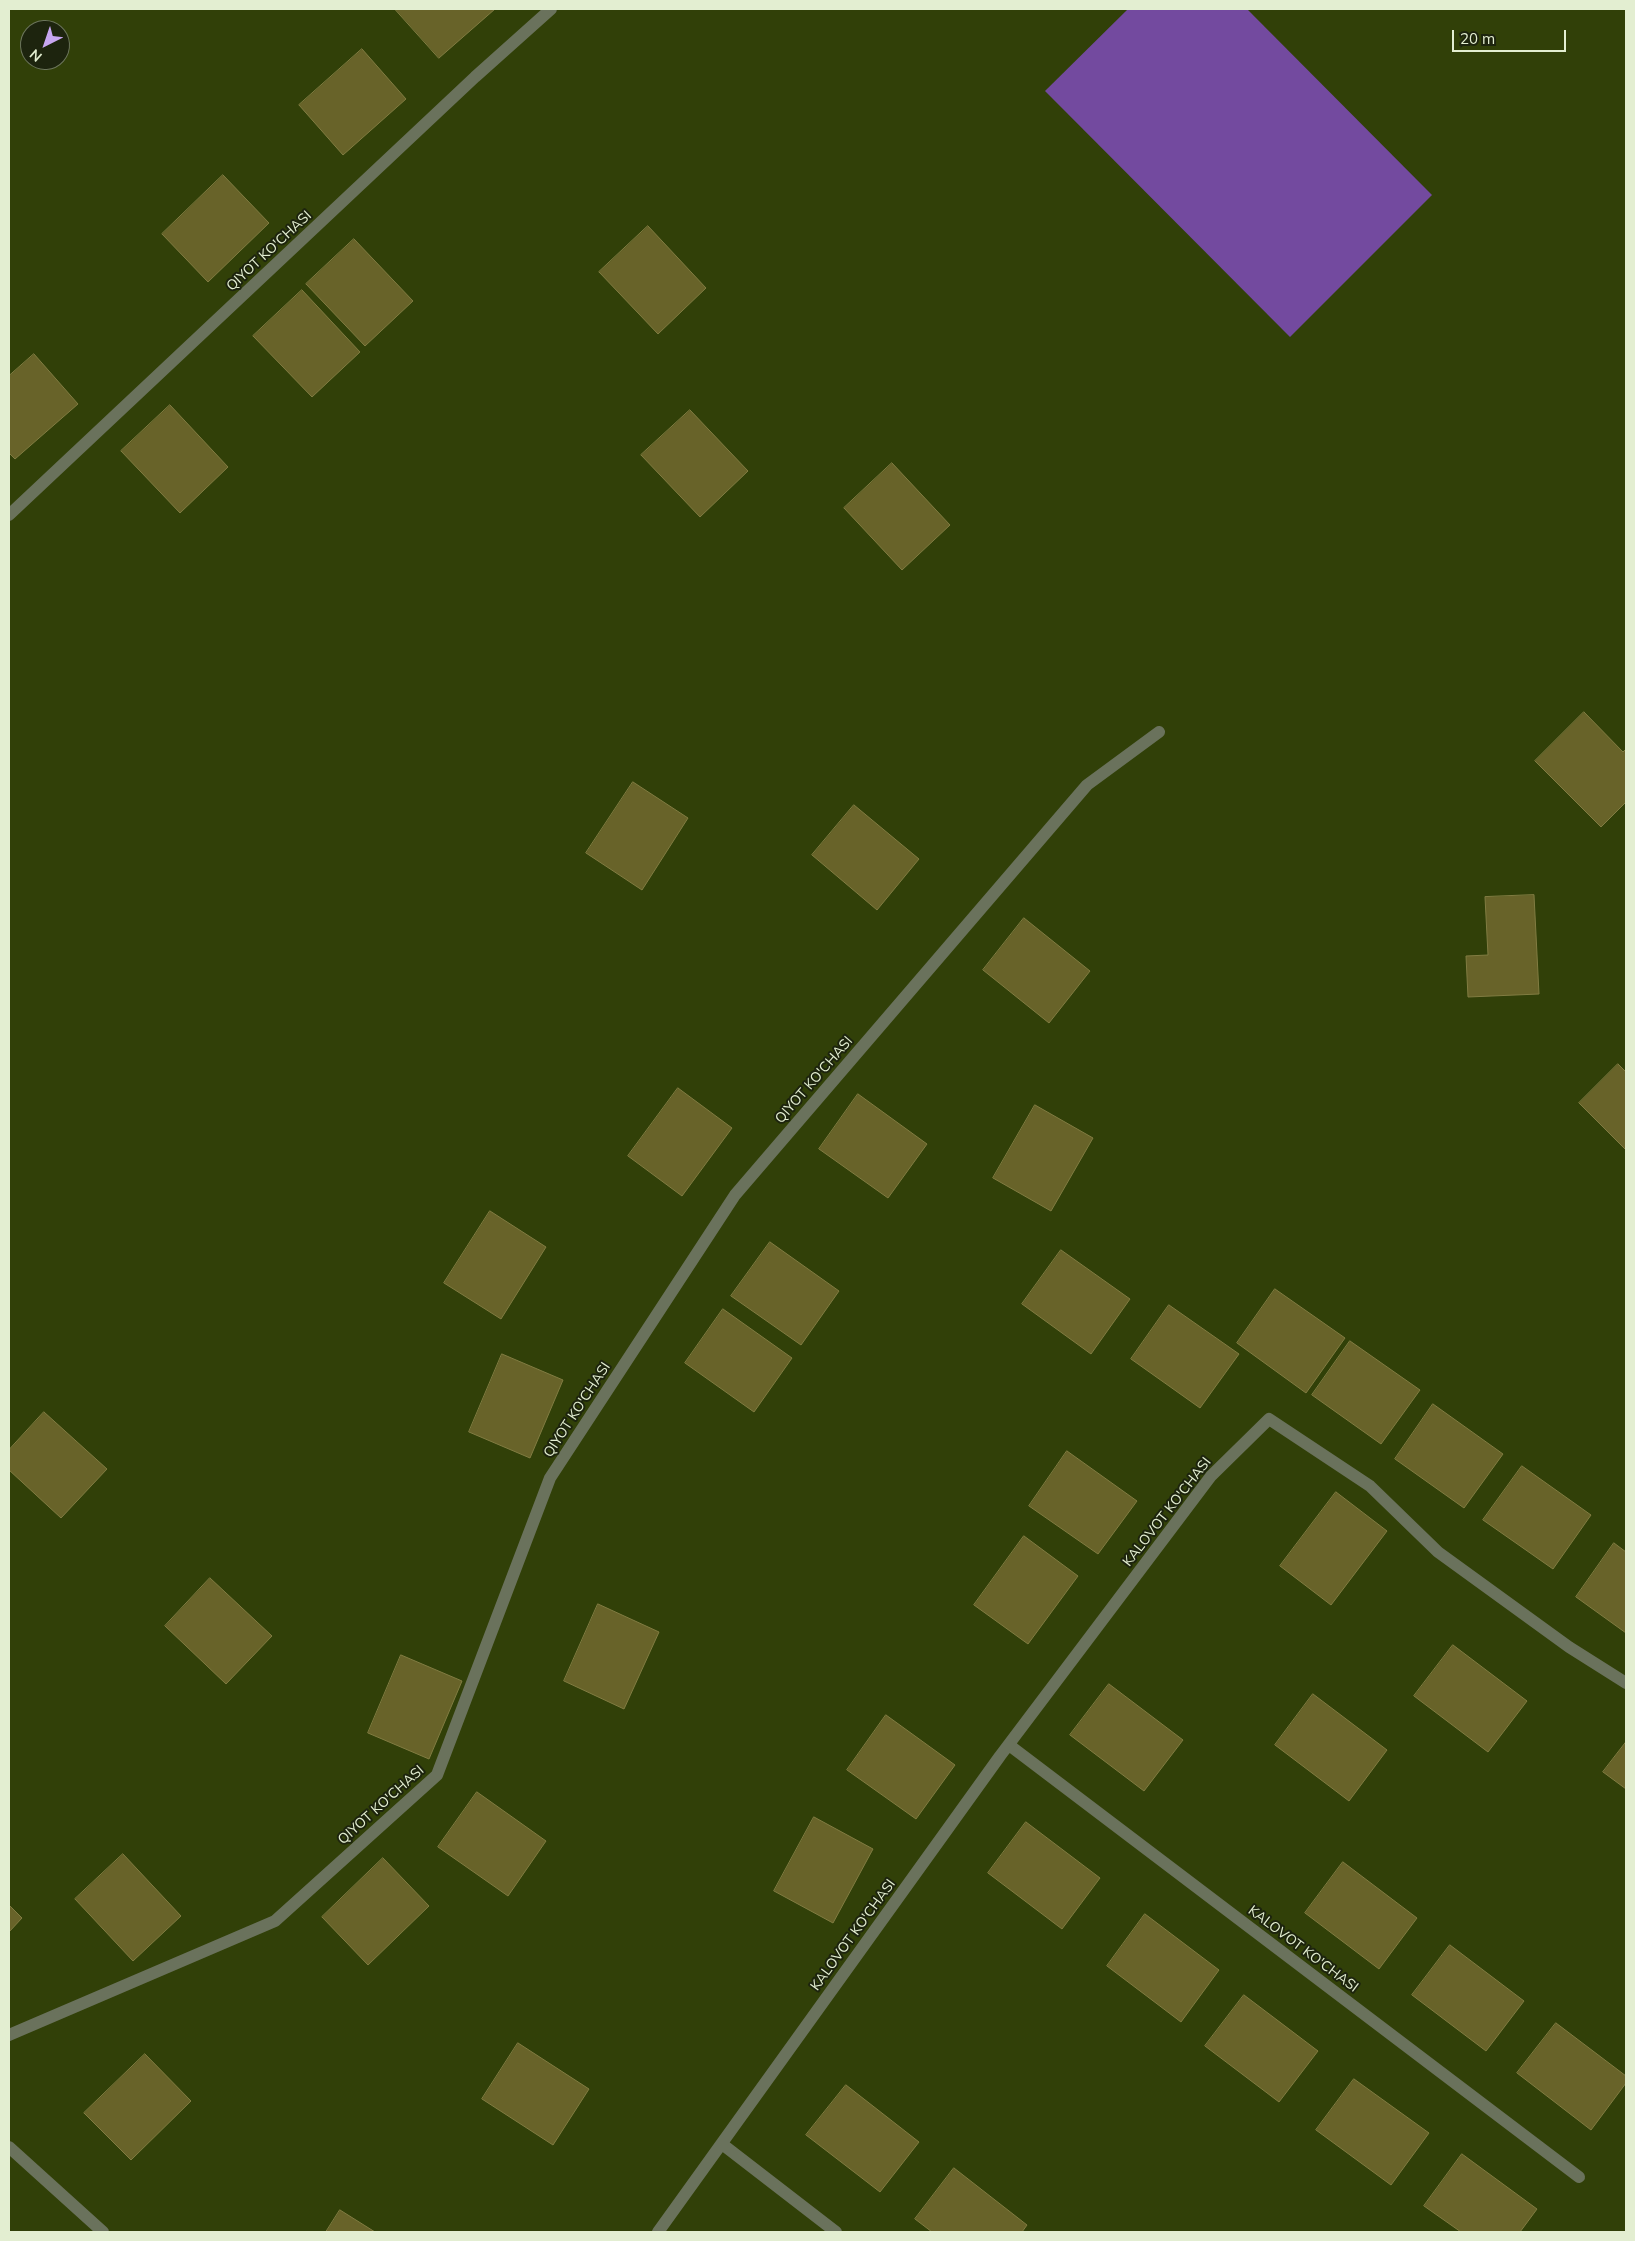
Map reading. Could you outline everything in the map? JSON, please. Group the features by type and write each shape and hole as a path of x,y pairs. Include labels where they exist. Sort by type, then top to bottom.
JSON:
{"street":[{"name":"QIYOT KO'CHASI","path":"9,515 468,83 551,9"},
{"name":"QIYOT KO'CHASI","path":"9,2035 275,1922 437,1775 550,1478 735,1195 1087,786 1159,732"},
{"name":"KALOVOT KO'CHASI","path":"658,2232 1009,1745 1211,1476 1269,1419 1370,1486 1438,1552 1569,1646 1626,1683"},
{"name":"KALOVOT KO'CHASI","path":"1009,1745 1580,2177"},
{"path":"722,2144 836,2232"},
{"path":"9,2147 103,2232"}],"shaded area":[{"path":"1128,9 1247,9 1432,195 1290,337 1045,91"}],"building":[{"path":"395,9 495,9 439,58"},
{"path":"362,49 406,99 343,155 299,105"},
{"path":"223,175 269,223 208,282 162,234"},
{"path":"648,226 706,288 658,334 599,272"},
{"path":"354,239 413,301 365,346 306,284"},
{"path":"302,290 360,352 312,397 253,336"},
{"path":"34,354 78,404 15,459 9,453 9,376"},
{"path":"170,405 228,467 180,513 121,451"},
{"path":"690,410 748,471 700,517 641,455"},
{"path":"892,463 950,525 902,570 844,508"},
{"path":"1584,712 1623,752 1626,749 1626,802 1601,827 1535,761"},
{"path":"633,782 688,818 642,890 586,853"},
{"path":"854,805 919,859 877,910 812,855"},
{"path":"1534,895 1539,994 1468,997 1466,956 1488,955 1485,897"},
{"path":"1024,918 1090,971 1049,1023 983,970"},
{"path":"1618,1064 1626,1072 1626,1150 1579,1103"},
{"path":"678,1088 732,1128 682,1196 628,1156"},
{"path":"858,1094 927,1144 888,1198 819,1149"},
{"path":"1035,1105 1093,1138 1051,1211 993,1178"},
{"path":"490,1211 546,1247 501,1319 444,1283"},
{"path":"770,1242 839,1291 801,1345 731,1296"},
{"path":"1061,1250 1130,1299 1091,1354 1022,1304"},
{"path":"1275,1289 1345,1338 1306,1393 1237,1343"},
{"path":"1169,1305 1239,1354 1200,1408 1131,1359"},
{"path":"723,1309 792,1358 754,1412 685,1363"},
{"path":"1350,1341 1420,1390 1381,1444 1312,1395"},
{"path":"502,1354 563,1380 530,1458 469,1432"},
{"path":"1433,1404 1503,1454 1464,1508 1395,1459"},
{"path":"44,1412 107,1469 61,1518 9,1470 9,1450"},
{"path":"1067,1451 1137,1501 1098,1554 1029,1506"},
{"path":"1522,1466 1591,1515 1553,1569 1483,1520"},
{"path":"1336,1492 1387,1531 1331,1605 1280,1566"},
{"path":"1024,1536 1078,1576 1028,1644 974,1605"},
{"path":"1614,1543 1626,1552 1626,1633 1576,1597"},
{"path":"210,1578 272,1636 226,1684 165,1626"},
{"path":"598,1604 659,1632 624,1709 564,1681"},
{"path":"1453,1645 1527,1701 1488,1752 1414,1696"},
{"path":"401,1655 462,1681 429,1759 368,1733"},
{"path":"1109,1684 1183,1740 1144,1791 1070,1735"},
{"path":"1313,1694 1387,1750 1349,1801 1275,1745"},
{"path":"886,1715 955,1765 916,1819 847,1770"},
{"path":"1626,1742 1626,1789 1603,1772"},
{"path":"477,1792 546,1841 508,1896 438,1847"},
{"path":"814,1817 873,1849 833,1923 774,1891"},
{"path":"1026,1822 1100,1878 1062,1929 988,1873"},
{"path":"123,1854 181,1916 133,1961 75,1899"},
{"path":"383,1858 429,1906 368,1965 322,1917"},
{"path":"1343,1862 1417,1918 1379,1969 1305,1913"},
{"path":"9,1905 22,1918 9,1932"},
{"path":"1145,1914 1219,1970 1181,2022 1107,1966"},
{"path":"1450,1945 1524,2001 1486,2051 1412,1995"},
{"path":"1244,1995 1318,2051 1279,2102 1205,2046"},
{"path":"1556,2023 1626,2076 1626,2083 1591,2130 1517,2073"},
{"path":"518,2043 589,2089 553,2145 482,2099"},
{"path":"145,2054 191,2101 131,2160 84,2113"},
{"path":"1354,2079 1429,2133 1391,2185 1316,2130"},
{"path":"846,2085 919,2142 880,2192 806,2135"},
{"path":"1462,2154 1537,2209 1520,2232 1461,2232 1424,2206"},
{"path":"954,2168 1027,2225 1022,2232 932,2232 915,2219"},
{"path":"340,2210 375,2232 326,2232"}]}
